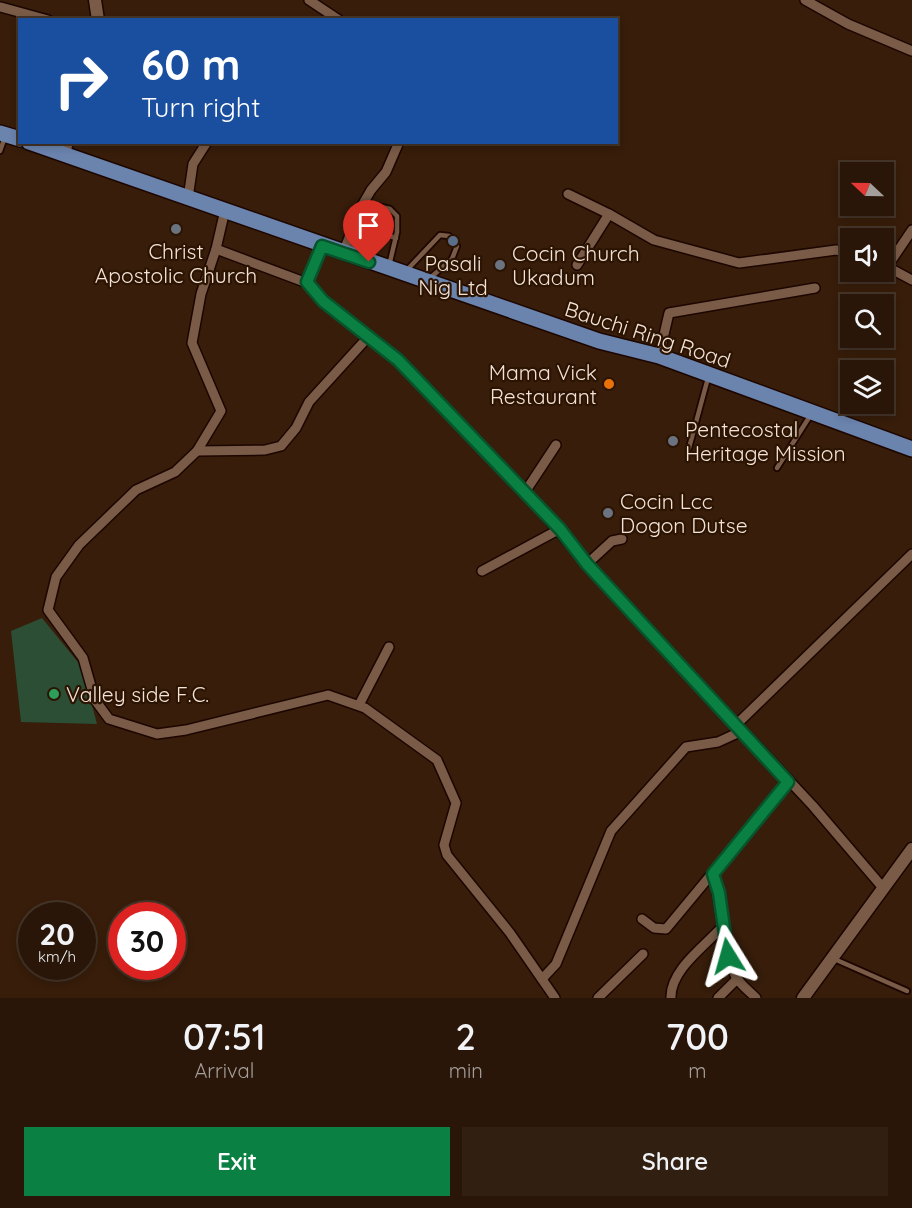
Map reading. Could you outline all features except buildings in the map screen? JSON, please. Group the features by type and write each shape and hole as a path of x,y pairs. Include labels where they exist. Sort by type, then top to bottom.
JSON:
{"main road":[{"name":"Bauchi Ring Road","path":"41,144 65,148 188,198 322,246 599,341 659,356 811,414 912,449"}],"street":[{"path":"96,0 98,18"},
{"path":"309,0 336,18"},
{"path":"805,0 856,27 912,51"},
{"path":"1,7 41,18"},
{"path":"188,198 193,164 206,144"},
{"path":"346,254 360,209 370,190 386,172 398,144"},
{"path":"568,194 654,240 739,263 840,251"},
{"path":"225,210 216,249 201,294 192,343 221,411 197,451 175,472 136,490 79,545 56,577 48,610 83,658 94,700 109,719 157,734 186,730 328,695 359,705 438,760 456,802 444,845 447,855 510,933 555,998"},
{"path":"577,265 609,214"},
{"path":"894,254 912,230"},
{"path":"307,282 322,246"},
{"path":"216,249 307,282 323,301 398,360 560,529 587,564 884,889"},
{"path":"894,271 912,280"},
{"path":"659,356 669,313 816,288"},
{"path":"197,451 265,450 281,446 296,428 309,402 369,336"},
{"path":"525,492 556,446"},
{"path":"482,571 560,529"},
{"path":"587,564 612,541 622,539"},
{"path":"542,979 556,964 611,831 686,747 718,742 739,728 912,554"},
{"path":"359,705 389,647"},
{"path":"642,919 654,928 666,929 788,782"},
{"path":"803,998 884,889 907,868 912,849"},
{"path":"713,874 728,956 737,979 756,998"},
{"path":"671,998 671,986 677,975 723,926"},
{"path":"598,998 643,954"},
{"path":"718,998 737,979"}],"lane":[{"path":"0,151 9,136"},
{"path":"346,254 368,210 373,206 390,209 397,216 396,238 388,268"},
{"path":"361,227 396,238"},
{"path":"404,274 440,235 450,236 457,246 456,253 426,281"},
{"path":"689,448 709,375"},
{"path":"777,468 811,414"},
{"path":"832,958 908,992"}],"green space":[{"name":"Valley side F.C.","path":"42,618 82,667 97,724 21,722 11,631"}],"place":[{"name":"Christ Apostolic Church","path":"176,229"},
{"name":"Pasali Nig Ltd","path":"453,241"},
{"name":"Cocin Church Ukadum","path":"500,265"},
{"name":"Mama Vick Restaurant","path":"609,384"},
{"name":"Pentecostal Heritage Mission","path":"673,441"},
{"name":"Cocin Lcc Dogon Dutse","path":"608,513"},
{"name":"Valley side F.C.","path":"54,694"}],"route":[{"path":"369,262 322,246 307,282 323,301 398,360 525,492 560,529 587,564 788,782 713,874 719,893 728,956"}]}
